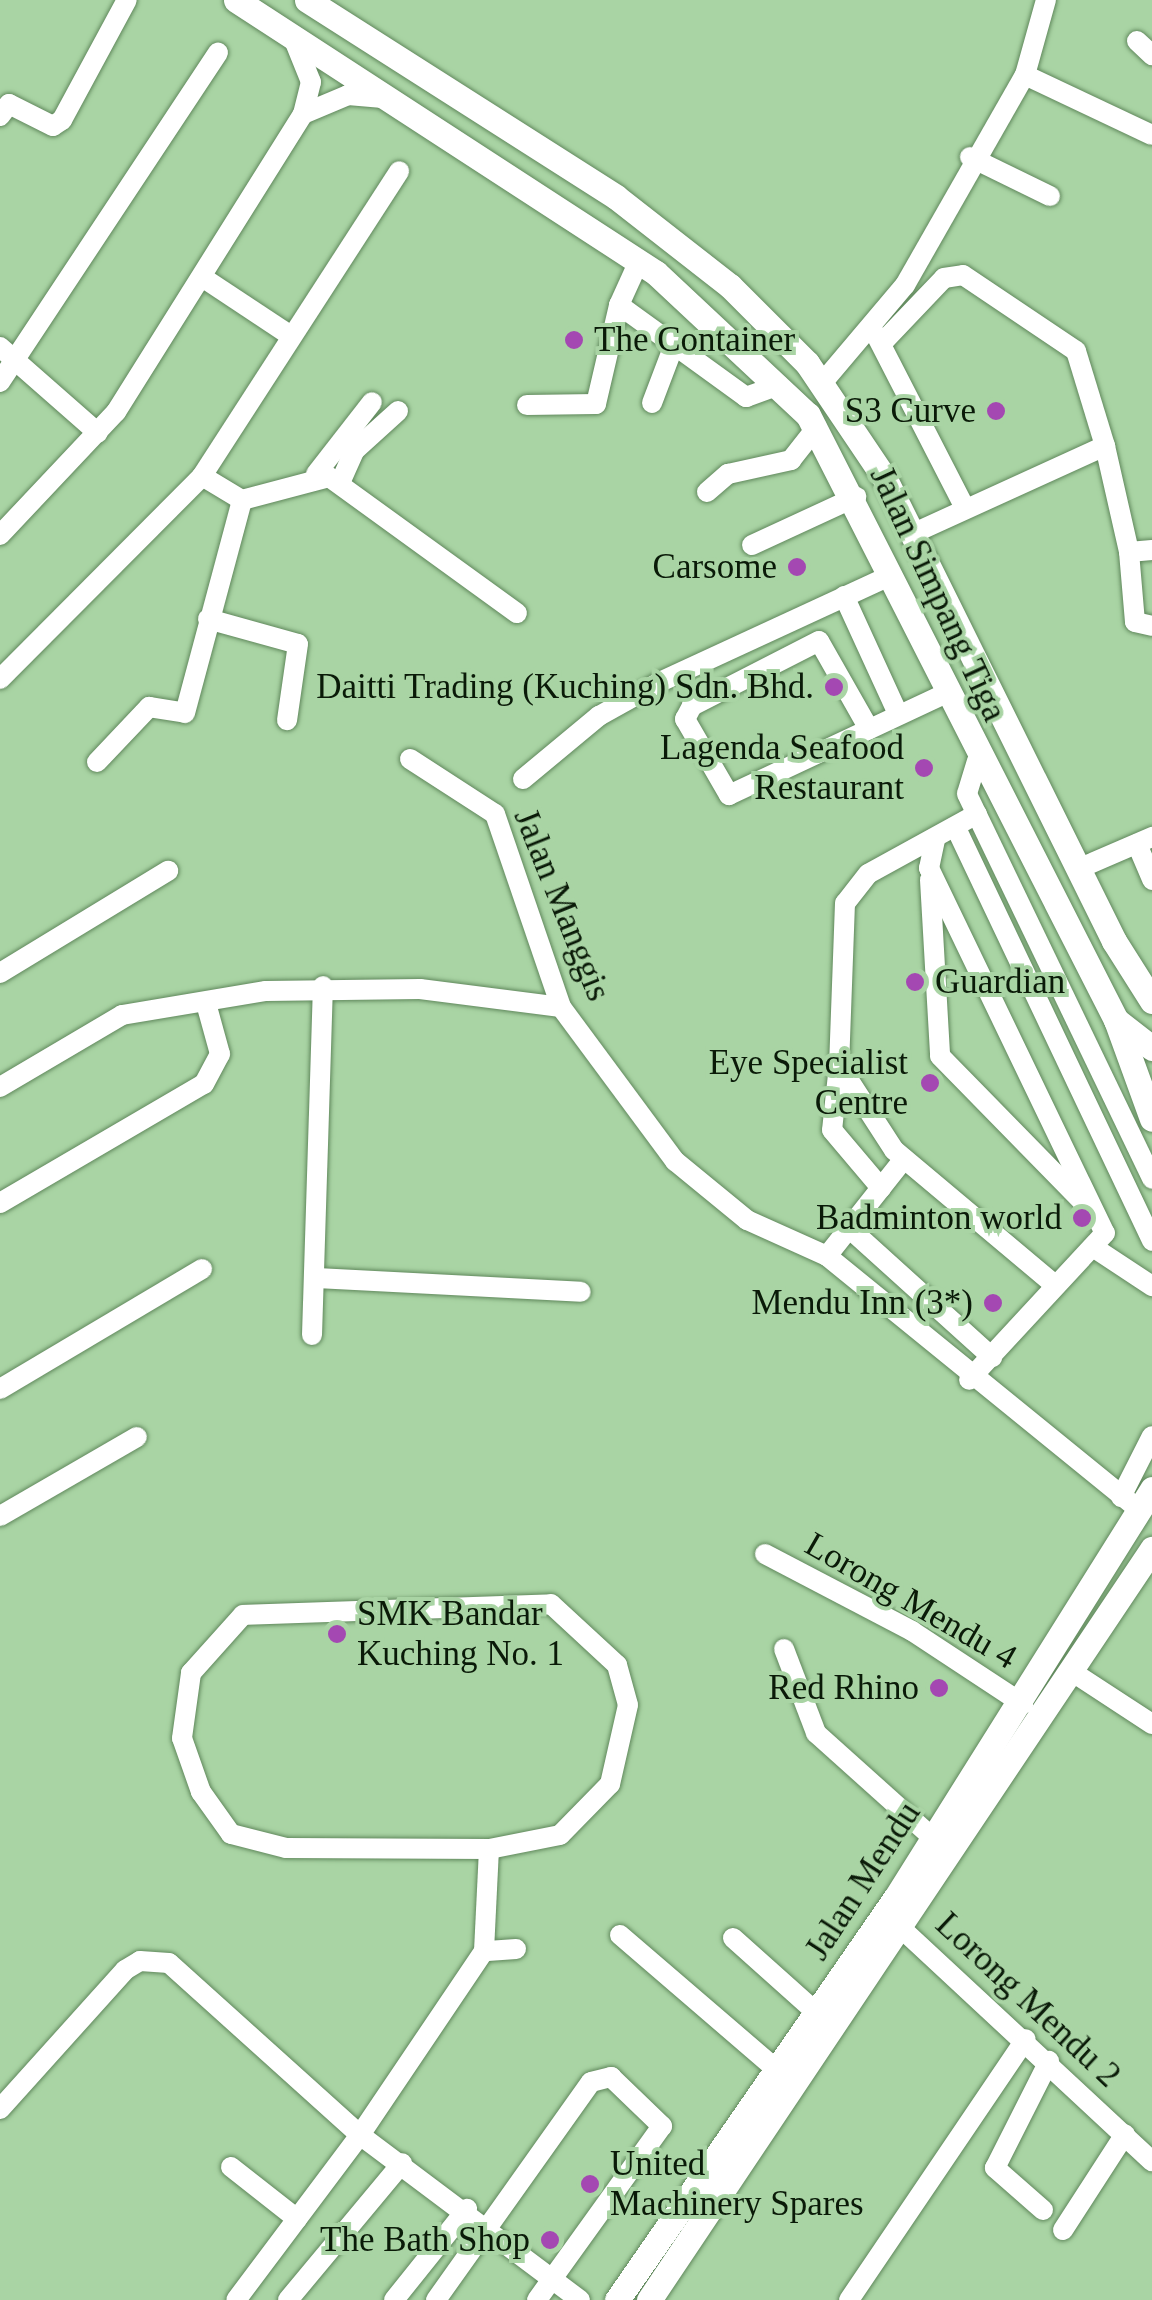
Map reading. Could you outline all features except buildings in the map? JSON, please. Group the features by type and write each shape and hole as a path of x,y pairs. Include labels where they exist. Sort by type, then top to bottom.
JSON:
{"main road":[{"name":"Jalan Simpang Tiga","path":"236,0 639,261 708,311 817,427 856,497 977,761 1116,1020 1152,1048"},
{"name":"Jalan Simpang Tiga","path":"307,0 616,197 730,286 823,382 914,532 1093,899 1152,1001"},
{"path":"1093,899 1152,972"},
{"path":"1116,1020 1152,1118"},
{"name":"Jalan Mendu","path":"617,2300 779,2072 1023,1704 1138,1499"},
{"name":"Jalan Mendu","path":"649,2300 1150,1558"}],"street":[{"path":"0,116 9,104 53,126 62,120 127,0"},
{"path":"876,334 970,157 1025,75 1046,0"},
{"path":"0,535 98,433 202,277 302,114 311,82 293,38"},
{"path":"0,382 19,363 218,52"},
{"path":"1025,75 1152,135"},
{"path":"302,114 348,95 387,98"},
{"path":"970,157 1050,196"},
{"path":"0,679 202,476 399,171"},
{"path":"527,405 596,404 619,305 639,261"},
{"path":"823,382 944,278 963,274 1076,351 1105,446 1129,552 1134,622 1152,626"},
{"path":"202,277 291,336"},
{"path":"619,305 746,397 779,385"},
{"path":"876,334 964,506"},
{"path":"652,404 674,345"},
{"path":"0,347 98,433"},
{"path":"242,500 316,474 372,402"},
{"path":"340,483 356,450 398,410"},
{"path":"707,492 728,474 791,460 817,427"},
{"path":"914,532 964,506 1105,446"},
{"path":"316,474 340,483 517,613"},
{"path":"202,476 242,500"},
{"path":"752,545 856,497"},
{"path":"96,762 148,707 186,713 242,500"},
{"path":"1129,552 1152,550"},
{"path":"524,779 600,716 892,575"},
{"path":"844,596 898,714"},
{"path":"208,619 298,644 287,720"},
{"path":"868,728 819,641 692,706 685,719 729,795 946,694"},
{"name":"Jalan Manggis","path":"410,759 495,814 562,1006 674,1161 748,1220 828,1256 969,1380 1138,1499"},
{"path":"977,761 967,794 1152,1179"},
{"path":"881,1188 832,1130 840,1064 844,903 868,874 977,814"},
{"path":"956,828 1152,1241"},
{"path":"970,856 1015,832"},
{"path":"935,840 929,868 940,1056 1102,1220"},
{"path":"1078,869 1144,840 1152,880"},
{"path":"929,868 1102,1220 1093,1247 969,1380"},
{"path":"0,972 168,871"},
{"path":"312,1335 317,1278 323,986"},
{"path":"0,1087 122,1015 323,986 562,1006"},
{"path":"0,1203 204,1084 220,1054 206,1003"},
{"path":"840,1064 904,1159 1055,1285"},
{"path":"828,1256 904,1159"},
{"path":"849,1228 992,1357"},
{"path":"1093,1247 1150,1279"},
{"path":"0,1388 202,1269"},
{"path":"317,1278 581,1292"},
{"path":"1138,1499 1152,1436"},
{"path":"0,1516 137,1437"},
{"name":"Lorong Mendu 4","path":"765,1554 912,1631 1023,1704"},
{"path":"551,1604 617,1664 628,1737 586,1816 560,1835 489,1849 286,1848 231,1834 201,1792 182,1738 191,1673 243,1615 551,1604"},
{"path":"784,1648 816,1733 932,1837"},
{"path":"1074,1673 1152,1724"},
{"path":"236,2300 360,2135 484,1951 489,1849"},
{"name":"Lorong Mendu 2","path":"902,1929 1049,2060 1152,2162"},
{"path":"620,1935 779,2072"},
{"path":"732,1938 818,2014"},
{"path":"484,1951 516,1949"},
{"path":"0,2109 125,1970 155,1959 360,2135 468,2209 580,2300"},
{"path":"849,2300 1026,2039"},
{"path":"1043,2210 995,2168 1049,2060"},
{"path":"436,2300 491,2230 591,2082 611,2077 661,2116 537,2300"},
{"path":"1064,2230 1125,2134"},
{"path":"288,2300 402,2164"},
{"path":"232,2167 297,2220"},
{"path":"394,2300 468,2209"}],"place":[{"name":"The Container","path":"574,340"},
{"name":"S3 Curve","path":"996,411"},
{"name":"Carsome","path":"797,567"},
{"name":"Daitti Trading (Kuching) Sdn. Bhd.","path":"834,687"},
{"name":"Lagenda Seafood Restaurant","path":"924,768"},
{"name":"Guardian","path":"915,982"},
{"name":"Eye Specialist Centre","path":"930,1083"},
{"name":"Badminton world","path":"1082,1218"},
{"name":"Mendu Inn (3*)","path":"993,1303"},
{"name":"SMK Bandar Kuching No. 1","path":"337,1634"},
{"name":"Red Rhino","path":"939,1688"},
{"name":"United Machinery Spares","path":"590,2184"},
{"name":"The Bath Shop","path":"550,2240"}]}
